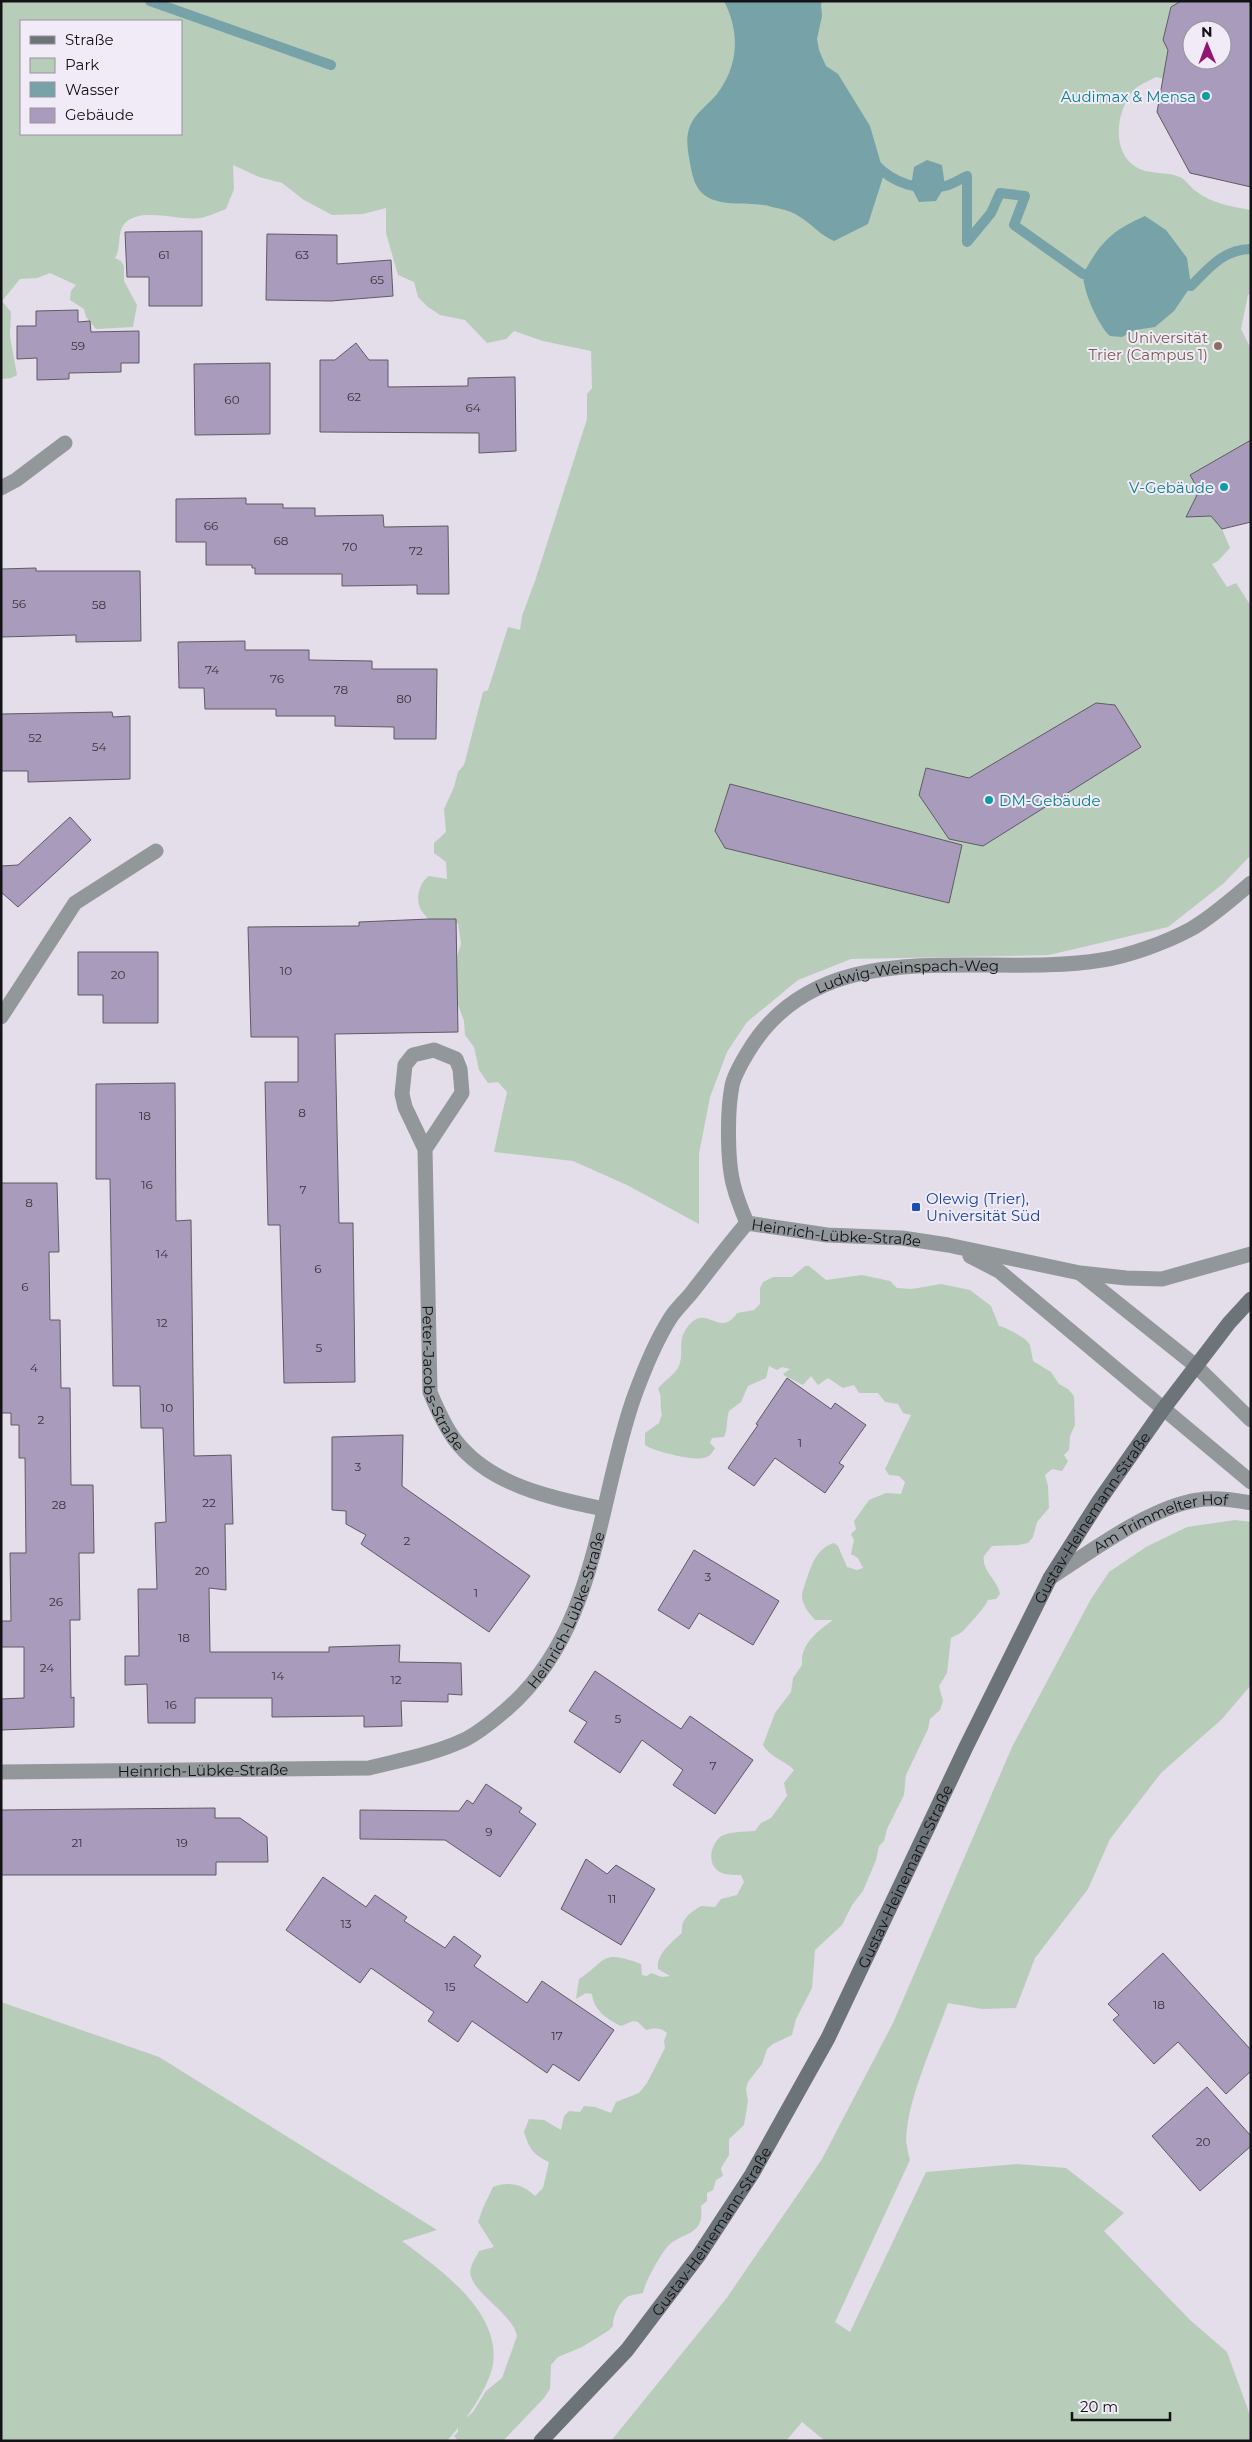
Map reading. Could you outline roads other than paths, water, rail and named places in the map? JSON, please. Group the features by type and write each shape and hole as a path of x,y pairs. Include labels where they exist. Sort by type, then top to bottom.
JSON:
{"main road":[{"name":"Gustav-Heinemann-Straße","path":"541,2441 627,2350 699,2255 752,2174 828,2038 966,1747 1050,1578 1099,1501 1164,1408 1229,1323 1251,1299"}],"street":[{"path":"1,488 16,480 65,444"},
{"path":"1,1017 75,903 156,850"},
{"name":"Ludwig-Weinspach-Weg","path":"747,1223 733,1186 728,1131 732,1085 761,1030 785,1007 814,990 848,975 912,965 1051,965 1103,960 1156,944 1191,929 1251,884"},
{"name":"Peter-Jacobs-Straße","path":"426,1148 462,1093 460,1069 456,1058 434,1050 412,1055 405,1066 402,1094 405,1107 426,1148 430,1392 440,1417 466,1452 496,1475 560,1500 604,1509"},
{"name":"Heinrich-Lübke-Straße","path":"1,1772 370,1768 426,1753 464,1740 493,1721 536,1680 552,1657 586,1581 616,1454 634,1399 652,1355 672,1317 747,1223 827,1235 902,1238 948,1245 1080,1273 1162,1279 1251,1254"},
{"name":"Heinrich-Lübke-Straße","path":"948,1245 999,1271 1164,1408"},
{"name":"Heinrich-Lübke-Straße","path":"1080,1273 1135,1315 1196,1366"},
{"path":"1196,1366 1251,1420"},
{"path":"1164,1408 1251,1482"},
{"name":"Am Trimmelter Hof","path":"1050,1578 1125,1530 1158,1513 1198,1500 1251,1503"}],"water":[{"path":"724,1 822,1 822,16 817,39 819,50 826,66 838,74 870,126 884,174 868,224 834,241 805,220 783,209 763,205 727,203 710,199 695,184 688,154 688,131 695,117 717,94 724,83 730,72 735,48 733,25"},
{"path":"927,160 942,165 945,186 936,201 919,202 911,187 914,167"},
{"path":"1145,216 1166,230 1187,258 1191,286 1174,311 1155,327 1135,330 1122,337 1110,336 1105,331 1092,307 1083,274 1095,254 1108,239 1133,221"}],"waterway":[{"path":"150,1 331,65"},
{"path":"876,165 890,177 917,187 936,188 954,183 967,176 967,242 991,213 1000,193 1025,196 1014,225 1083,274 1096,275"},
{"path":"1178,284 1191,286 1211,266 1225,256 1233,252 1251,249"}],"place":[{"name":"Audimax & Mensa","path":"1206,96"},
{"name":"Universität Trier (Campus 1)","path":"1218,346"},
{"name":"V-Gebäude","path":"1224,487"},
{"name":"DM-Gebäude","path":"989,800"},
{"name":"Olewig (Trier), Universität Süd","path":"916,1207"}]}
